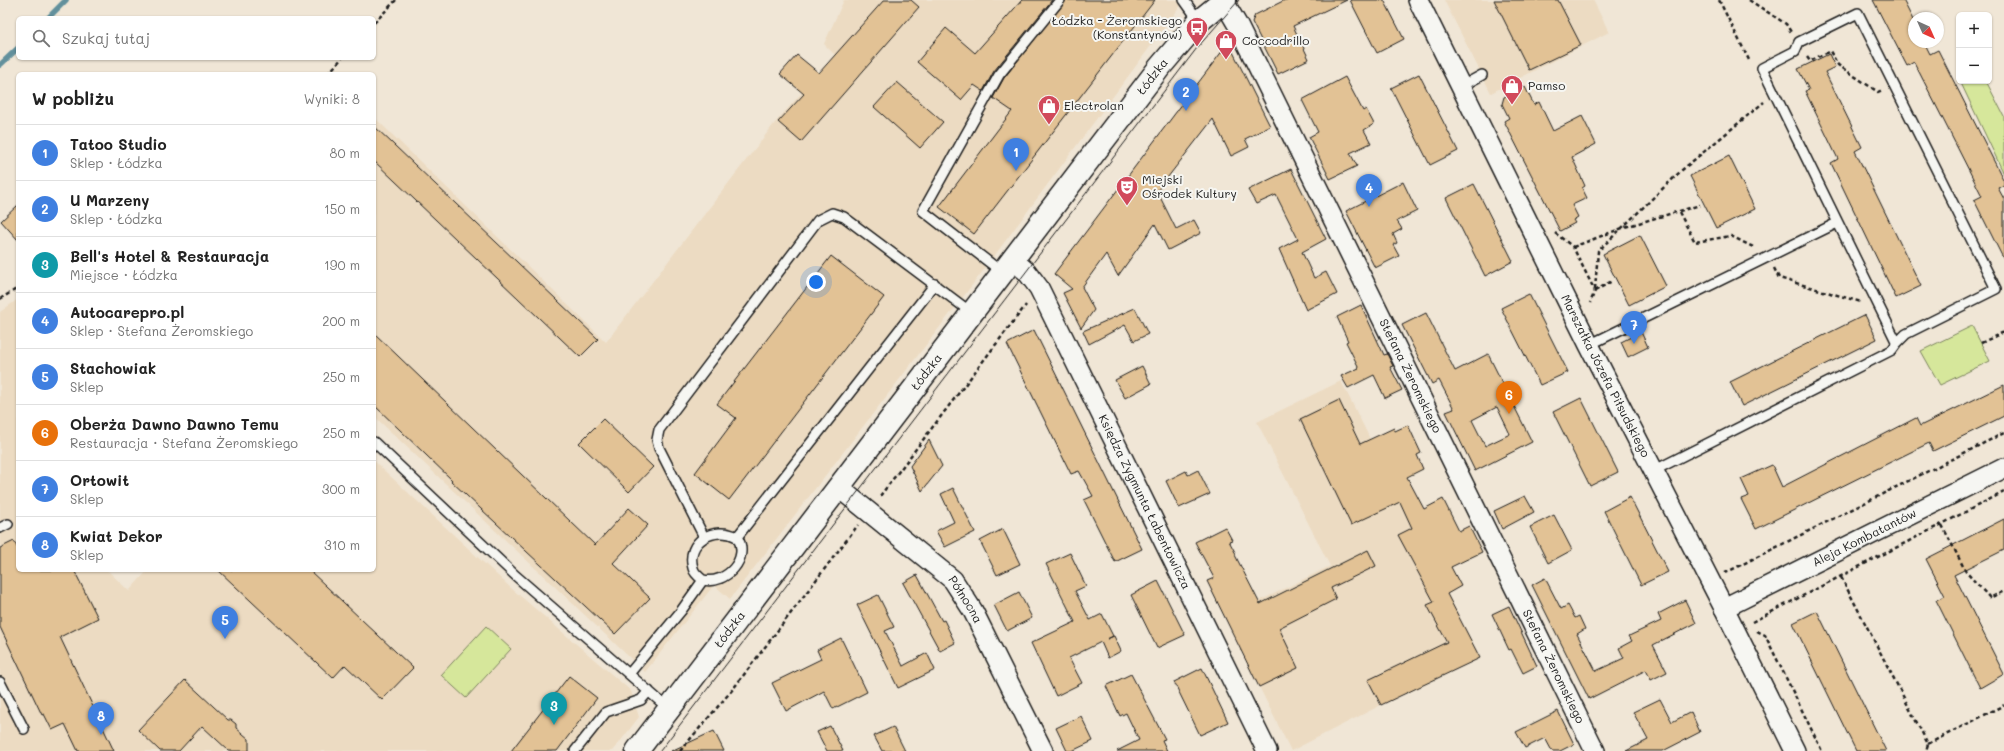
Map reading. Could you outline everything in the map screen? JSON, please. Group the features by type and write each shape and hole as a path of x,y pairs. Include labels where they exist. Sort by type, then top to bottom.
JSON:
{"main road":[{"name":"Łódzka","path":"637,751 1159,68 1199,21 1224,0"}],"street":[{"name":"Stefana Żeromskiego","path":"1224,0 1595,751"},
{"name":"Marszałka Józefa Piłsudskiego","path":"1418,0 1462,86 1589,345 1724,608 1795,751"},
{"name":"Księdza Zygmunta Łabentowicza","path":"1008,266 1027,272 1039,288 1267,751"},
{"name":"Aleja Kombatantów","path":"1724,608 2004,468"},
{"name":"Północna","path":"838,487 953,580 973,611 1043,751"}],"lane":[{"path":"1008,266 923,211 998,75 1060,0"},
{"path":"1184,0 1199,21"},
{"path":"1653,471 1892,350 1896,343 1906,334 1996,289 1858,13 1799,42 1795,51 1762,68 1896,343"},
{"path":"1462,86 1482,75"},
{"path":"704,537 659,448 657,440 659,430 818,220 832,213 844,217 972,313"},
{"path":"1589,345 1837,223"},
{"path":"737,537 935,284"},
{"path":"376,444 516,576 669,709"},
{"path":"728,532 737,537 741,546 740,555 733,570 715,582 703,580 693,569 692,560 694,550 704,537 713,533 728,532"},
{"path":"629,674 681,612 703,580"},
{"path":"0,682 24,730"},
{"path":"575,751 606,712 641,700 649,691"}],"path":[{"path":"376,21 396,0"},
{"path":"1719,0 1751,64 1762,68"},
{"path":"1830,51 1838,65 1878,92 1893,84"},
{"path":"330,72 340,60"},
{"path":"1593,309 1589,302 1595,291 1598,251 1625,227 1682,170 1774,94"},
{"path":"1573,248 1625,227 1700,205"},
{"path":"1679,212 1695,242 1731,236 1761,251 1769,257 1778,278 1879,307"},
{"path":"1554,232 1573,248 1595,291"},
{"path":"1595,291 1612,282"},
{"path":"878,499 1039,288"},
{"path":"0,299 16,289"},
{"path":"1981,343 2004,332"},
{"path":"1721,566 1724,573 2004,433"},
{"path":"1822,751 1765,635 1756,631 1751,623 2004,492"},
{"path":"680,751 732,688 860,523"},
{"path":"1942,525 1966,572 1990,598 2004,591"},
{"path":"1841,577 1928,744 1926,751"},
{"path":"1928,744 2004,705"}],"shaded area":[{"path":"844,0 1185,0 983,271 730,599 714,585 645,672 376,418 376,119 606,342 774,124 835,55 824,44"},
{"path":"1444,0 1593,0 1609,32 1491,93"},
{"path":"16,300 16,572 109,572 129,591 146,572 376,572 376,463 511,588 631,691 639,717 613,751 0,751 0,312"},
{"path":"1341,381 1480,658 1381,705 1291,751 1225,618 1330,566 1257,422"}],"green space":[{"path":"1961,84 1988,84 2004,116 2004,174"},
{"path":"1972,326 1990,361 1940,385 1921,351"},
{"path":"486,626 511,649 466,698 441,675"}],"building":[{"path":"884,0 911,0 919,7 801,142 778,122 804,94 780,74 797,55 819,73"},
{"path":"1022,0 1052,0 994,71 983,91 974,85 961,100 917,62 946,28 975,53"},
{"path":"1066,0 1155,0 974,234 939,207 1012,111 993,98 1004,78"},
{"path":"1285,0 1347,0 1293,26 1309,59 1278,74 1252,22 1255,15"},
{"path":"1350,0 1384,0 1404,39 1377,53"},
{"path":"1494,0 1558,0 1581,45 1529,70"},
{"path":"1873,0 1903,0 1909,12 1908,48 1927,48 1930,54 1938,50 2004,181 2004,185 1998,188 2004,199 2004,260 1974,200 1982,196 1914,62 1907,66"},
{"path":"1223,50 1232,50 1270,126 1245,139 1249,147 1231,156 1213,119 1157,191 1176,229 1194,220 1201,233 1168,250 1155,224 1118,276 1106,254 1082,287 1094,310 1081,328 1063,293 1072,289 1054,274"},
{"path":"1829,54 1835,67 1825,72 1862,147 1855,151 1921,286 1896,298 1831,163 1838,159 1805,91 1809,90 1798,69"},
{"path":"1419,74 1458,151 1430,165 1391,88"},
{"path":"1345,77 1363,111 1366,109 1374,124 1364,130 1371,143 1350,153 1357,166 1330,179 1309,137 1318,132 1302,100"},
{"path":"897,82 943,122 920,148 874,107"},
{"path":"1525,87 1534,105 1539,102 1553,131 1582,116 1596,144 1572,157 1585,186 1582,188 1587,198 1572,205 1578,217 1573,220 1575,223 1560,231 1504,121 1509,118 1502,104 1504,97"},
{"path":"376,128 598,339 580,357 376,163"},
{"path":"1729,156 1755,209 1716,228 1690,176"},
{"path":"1291,169 1326,239 1302,252 1314,278 1326,272 1337,294 1306,310 1279,249 1298,239 1276,195 1256,204 1248,190"},
{"path":"1403,182 1417,211 1397,221 1402,229 1393,234 1397,243 1393,245 1399,256 1375,268 1346,211"},
{"path":"1474,184 1513,261 1485,276 1446,198"},
{"path":"16,207 16,238 1,221"},
{"path":"1640,235 1666,286 1629,305 1603,254"},
{"path":"831,256 884,297 729,500 695,473 736,418 717,404"},
{"path":"1529,294 1568,372 1540,385 1501,308"},
{"path":"1361,305 1384,355 1387,354 1393,366 1390,367 1402,390 1385,398 1374,375 1348,388 1341,376 1359,368 1346,342 1348,341 1337,317"},
{"path":"1135,308 1148,334 1134,341 1125,325 1089,344 1083,331"},
{"path":"1426,313 1455,371 1488,354 1532,442 1475,471 1446,412 1454,409 1439,380 1432,384 1402,325","holes":["1497,407 1510,434 1485,446 1472,420"]},
{"path":"1865,315 1877,339 1742,406 1730,382"},
{"path":"1034,330 1142,549 1115,562 1084,500 1093,496 1079,471 1071,474 1007,344"},
{"path":"1641,332 1648,347 1628,357 1621,342"},
{"path":"376,335 595,545 629,508 648,525 613,563 650,598 615,634 451,481 452,480 376,407"},
{"path":"1142,366 1151,384 1125,398 1115,380"},
{"path":"2004,385 2004,416 1933,451 1929,443 1756,529 1741,499 1749,496 1741,479 1772,465 1782,487 1916,418 1920,426"},
{"path":"1581,398 1618,472 1590,486 1553,412"},
{"path":"1339,400 1360,444 1394,428 1395,431 1408,425 1421,453 1417,455 1423,469 1407,477 1424,509 1443,499 1459,531 1469,526 1482,552 1451,567 1461,586 1447,594 1480,658 1381,705 1368,680 1447,642 1427,605 1434,602 1398,535 1412,528 1400,502 1351,525 1300,419"},
{"path":"603,419 653,467 629,492 579,443"},
{"path":"929,440 942,466 922,491 910,466"},
{"path":"1198,470 1210,494 1179,508 1166,481 1186,471 1188,475"},
{"path":"953,488 975,532 945,547 936,531 954,522 941,494"},
{"path":"1525,496 1534,512 1502,529 1494,511"},
{"path":"1630,497 1668,572 1641,585 1604,511"},
{"path":"1554,515 1572,550 1548,563 1530,527"},
{"path":"2004,519 2004,550 1954,575 2004,674 1980,688 1936,600 1945,596 1926,559"},
{"path":"1225,527 1232,540 1229,541 1236,554 1235,555 1260,604 1368,550 1376,566 1331,588 1336,599 1279,628 1298,668 1259,687 1207,581 1214,578 1195,542"},
{"path":"1003,529 1020,564 997,575 980,541"},
{"path":"14,541 16,545 16,572 75,572 98,618 60,637 114,751 78,751 65,724 52,730 44,714 42,715 0,627 0,548"},
{"path":"1070,553 1086,586 1075,591 1090,620 1102,614 1113,636 1107,639 1114,636 1121,651 1108,658 1101,642 1069,658 1082,683 1056,696 1031,643 1075,622 1046,564"},
{"path":"220,572 311,572 413,668 382,700 345,665 333,678"},
{"path":"917,575 942,621 944,620 955,643 940,651 903,583"},
{"path":"1545,578 1561,609 1568,605 1575,618 1579,616 1585,629 1577,634 1596,671 1624,658 1619,648 1632,641 1629,636 1661,621 1658,614 1685,600 1696,623 1653,645 1667,672 1651,680 1646,670 1589,699 1532,585"},
{"path":"1158,581 1185,635 1157,648 1131,595"},
{"path":"1019,592 1032,618 1007,631 994,605"},
{"path":"878,595 894,627 885,631 903,666 927,653 935,670 898,688 857,605"},
{"path":"1509,606 1537,666 1523,673 1511,649 1509,650 1492,614"},
{"path":"1817,611 1886,751 1856,751 1793,623"},
{"path":"841,638 867,692 833,709 824,691 786,711 772,683 821,659 817,650"},
{"path":"1202,668 1228,722 1200,735 1174,682"},
{"path":"1131,674 1165,739 1162,740 1167,751 1117,751 1139,740 1126,713 1120,716 1106,686"},
{"path":"569,676 597,698 557,751 511,751"},
{"path":"185,680 228,720 231,720 236,724 236,728 249,739 249,751 229,751 202,726 179,751 160,751 138,730"},
{"path":"1660,699 1672,722 1691,712 1700,732 1663,751 1626,751 1648,740 1633,712"},
{"path":"1558,711 1574,744 1560,751 1552,751 1545,738 1525,748 1516,732"},
{"path":"1081,716 1093,741 1072,751 1067,751 1056,728"},
{"path":"830,726 843,751 827,751 817,732"},
{"path":"893,727 905,751 882,751 874,736"},
{"path":"714,731 724,751 671,751"}],"waterway":[{"path":"50,16 66,0"},
{"path":"0,65 16,50"}],"tram line":[{"path":"660,751 1197,48 1239,0"}],"place":[{"name":"Łódzka - Żeromskiego (Konstantynów)","path":"1197,48"},
{"name":"Coccodrillo","path":"1226,60"},
{"name":"Pamso","path":"1512,106"},
{"name":"U Marzeny","path":"1186,111"},
{"name":"Electrolan","path":"1049,126"},
{"name":"Tatoo Studio","path":"1016,171"},
{"name":"Miejski Ośrodek Kultury","path":"1127,206"},
{"name":"Autocarepro.pl","path":"1369,207"},
{"name":"Ortowit","path":"1634,344"},
{"name":"Oberża Dawno Dawno Temu","path":"1509,414"},
{"name":"Stachowiak","path":"225,639"},
{"name":"Bell's Hotel & Restauracja","path":"554,725"},
{"name":"Kwiat Dekor","path":"101,735"}]}
